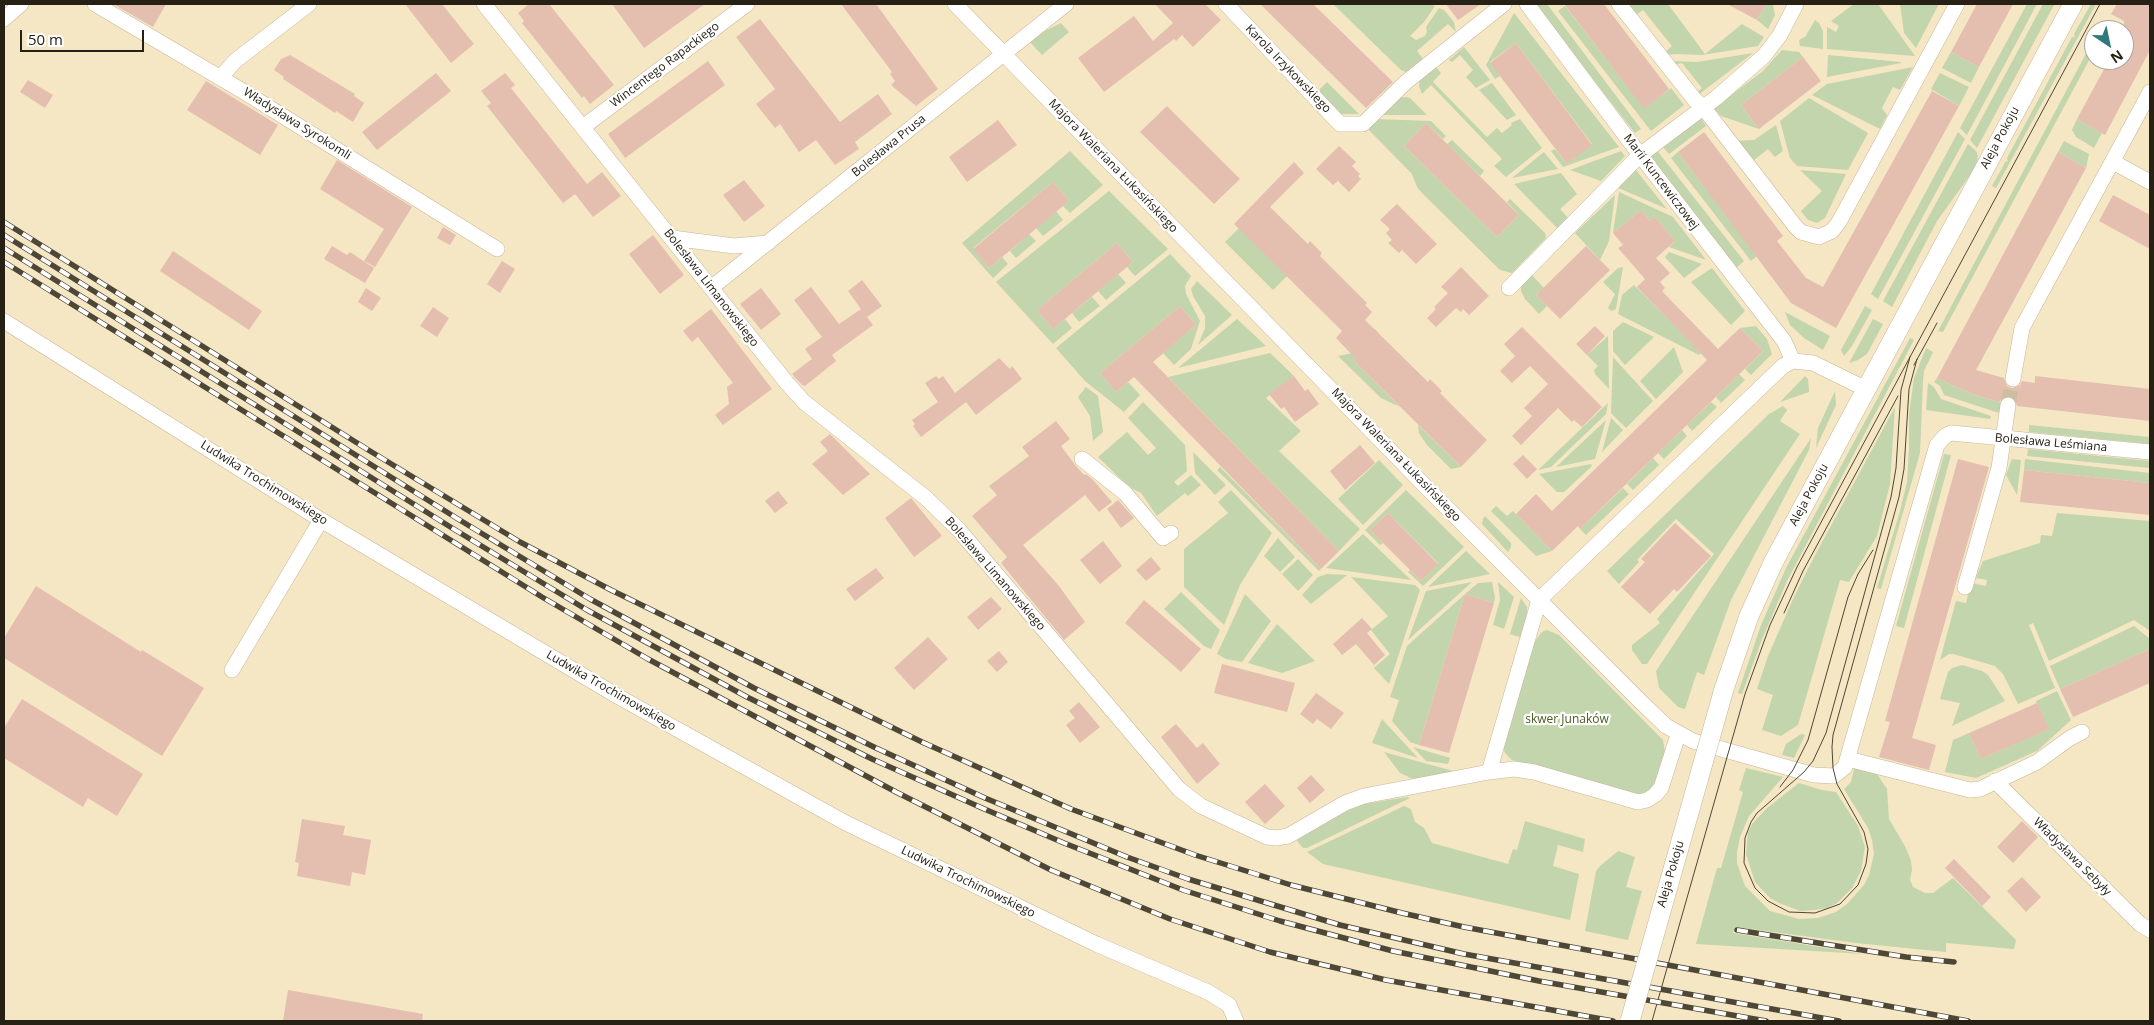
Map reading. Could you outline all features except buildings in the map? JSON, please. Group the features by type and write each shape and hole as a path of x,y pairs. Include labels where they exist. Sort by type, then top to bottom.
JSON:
{"street":[{"path":"4,19 21,4"},
{"name":"Władysława Syrokomli","path":"95,4 221,77 497,249"},
{"path":"221,77 235,61 309,4"},
{"name":"Bolesława Limanowskiego","path":"484,4 787,384 804,402 926,498 959,530 1179,789 1200,806 1267,838 1276,838 1288,836 1345,803 1364,796 1489,772"},
{"name":"Wincentego Rapackiego","path":"583,127 747,4"},
{"name":"Majora Waleriana Łukasińskiego","path":"955,4 1539,600"},
{"name":"Bolesława Prusa","path":"711,288 1066,4"},
{"name":"Karola Irzykowskiego","path":"1226,4 1340,124 1362,124 1406,82 1504,4"},
{"name":"Marii Kuncewiczowej","path":"1527,4 1640,155 1784,341 1793,362"},
{"path":"1619,4 1695,100 1703,107 1795,226 1812,236 1819,237 1832,231 1839,222 1957,4"},
{"path":"1509,288 1640,155 1703,107 1764,56 1780,35 1796,4"},
{"name":"Aleja Pokoju","path":"1630,1021 1724,689 1761,586 2073,4"},
{"path":"2013,379 2022,328 2150,92"},
{"path":"2113,162 2150,182"},
{"path":"672,238 704,244 734,246 768,243"},
{"name":"Ludwika Trochimowskiego","path":"4,321 321,520 619,696 844,822 1096,944 1208,992 1229,1005 1236,1021"},
{"path":"1678,735 1660,788 1655,795 1638,802 1524,769 1489,772 1539,600 1775,372 1793,362 1803,361 1819,364 1866,388"},
{"path":"1965,588 1999,468 2008,404"},
{"name":"Bolesława Leśmiana","path":"1848,759 1937,445 1945,436 1951,433 2150,452"},
{"path":"1082,459 1125,493 1163,538 1171,533"},
{"path":"232,670 321,520"},
{"path":"1539,600 1666,726 1678,735 1693,741 1814,775 1834,776 1845,767 1848,759 1970,790 1980,788 2037,762 2070,738 2082,732"},
{"name":"Władysława Sebyły","path":"1995,781 2140,924 2150,930"}],"green space":[{"path":"1333,4 1430,4 1435,6 1424,22 1410,36 1416,40 1425,36 1427,32 1426,27 1439,8 1444,10 1454,22 1456,32 1448,24 1417,51 1423,59 1411,72 1406,72 1401,70"},
{"path":"1536,4 1547,4 1641,129 1635,133 1541,13"},
{"path":"1622,4 1668,4 1705,54 1742,24 1764,37 1758,46 1702,55 1665,55 1664,53 1672,46 1643,10 1633,17"},
{"path":"1766,4 1773,5 1775,15 1768,29 1757,20"},
{"path":"1854,4 1878,4 1915,56 1827,49 1827,27 1836,32 1839,26 1831,21"},
{"path":"1900,4 1939,4 1916,48 1904,33"},
{"path":"2027,4 2037,4 1967,135 1960,128"},
{"path":"2043,4 2054,5 1977,148 1970,140"},
{"path":"2091,4 2096,4 2087,20 2084,20 2084,26 1996,188 1992,186 2006,161 2008,162 2007,158 2072,37 2075,37 2074,34"},
{"path":"1565,6 1644,108 1671,88 1684,105 1651,131 1558,11"},
{"path":"1514,13 1619,147 1563,167 1551,151 1555,149 1567,164 1592,144 1516,43 1490,62 1500,76 1495,79 1486,65"},
{"path":"1815,20 1823,31 1823,49 1800,46 1799,40 1805,37"},
{"path":"1061,23 1069,32 1042,55 1030,42 1043,32"},
{"path":"1464,47 1490,80 1476,88 1466,77 1473,70 1460,55 1452,62 1449,60"},
{"path":"1782,50 1799,52 1803,57 1741,105 1759,129 1721,116 1714,108 1763,71"},
{"path":"1951,52 1979,67 1971,83 1942,68"},
{"path":"1753,53 1698,95 1696,93 1702,88 1682,63 1674,65 1670,61 1697,62"},
{"path":"1828,55 1901,62 1901,63 1827,77"},
{"path":"2084,57 2084,70 1943,332 1938,331"},
{"path":"1435,66 1441,73 1433,82 1487,137 1497,128 1502,133 1512,125 1511,123 1520,119 1542,148 1506,177 1494,166 1502,159 1431,85 1422,94 1419,86 1420,78"},
{"path":"1913,67 1900,90 1893,87 1882,108 1887,115 1880,129 1812,95 1827,84"},
{"path":"1940,73 1969,87 1959,106 1931,89"},
{"path":"1327,82 1359,114 1340,114 1316,93"},
{"path":"1492,83 1516,115 1507,120 1479,90"},
{"path":"1396,98 1410,98 1427,115 1378,115"},
{"path":"1809,98 1868,133 1848,170 1797,166 1790,158 1780,121"},
{"path":"1701,118 1706,126 1669,154 1663,147"},
{"path":"1375,119 1431,121 1446,136 1443,139 1426,123 1404,146 1497,237 1519,215 1507,202 1510,199 1545,233 1546,238 1512,273 1500,270 1422,193 1417,187 1412,174 1366,127"},
{"path":"2077,119 2102,133 2094,148 2076,137 2072,130"},
{"path":"1776,125 1783,151 1775,157 1768,149 1750,163 1734,141 1754,140"},
{"path":"1958,132 1965,139 1878,299 1871,294"},
{"path":"1452,140 1484,171 1480,176 1447,144"},
{"path":"2064,141 2089,154 2086,168 2058,152"},
{"path":"1968,144 1977,152 1978,164 1937,221 1892,307 1883,301"},
{"path":"1655,148 1744,261 1735,269 1648,154"},
{"path":"1070,151 1103,185 1070,213 1063,206 1069,201 1053,182 973,248 989,268 1002,257 1008,264 993,278 962,243"},
{"path":"1621,151 1625,156 1601,181 1570,170"},
{"path":"1544,152 1558,169 1512,178"},
{"path":"1678,152 1757,256 1751,261 1671,158"},
{"path":"1635,169 1667,209 1616,187"},
{"path":"1800,170 1846,174 1825,218 1817,223 1808,220 1801,211 1822,191"},
{"path":"1561,173 1577,194 1560,209 1569,219 1558,229 1514,184"},
{"path":"1109,191 1168,249 1135,276 1127,267 1133,262 1117,243 1037,310 1053,329 1065,319 1072,328 1053,344 996,282"},
{"path":"1619,192 1673,217 1706,260 1669,247 1675,241 1655,217 1650,221 1641,210 1613,233"},
{"path":"1615,195 1609,241 1600,260 1575,233"},
{"path":"1056,211 1063,220 1043,236 1036,228"},
{"path":"1239,228 1287,276 1273,290 1225,242"},
{"path":"1029,234 1036,241 1016,258 1010,251"},
{"path":"1669,252 1702,264 1684,278 1665,257"},
{"path":"1170,254 1191,276 1185,286 1186,294 1200,321 1191,349 1174,365 1163,353 1196,325 1180,306 1100,373 1116,392 1128,382 1140,395 1124,412 1085,381 1056,348"},
{"path":"1623,267 1616,309 1611,311 1608,308 1615,294 1603,282 1618,268"},
{"path":"1712,268 1745,311 1731,325 1691,282"},
{"path":"1529,272 1544,288 1536,295 1547,306 1539,314 1525,299 1521,291 1521,286"},
{"path":"1118,274 1126,283 1106,300 1098,291"},
{"path":"1197,281 1232,315 1198,345 1205,328 1205,316 1191,289"},
{"path":"1634,285 1701,353 1699,355 1618,314 1622,295"},
{"path":"1092,297 1100,306 1079,322 1072,313"},
{"path":"1865,306 1872,310 1852,346 1844,356 1841,350"},
{"path":"1785,312 1830,336 1823,350 1804,338 1790,325"},
{"path":"1237,319 1266,346 1178,368"},
{"path":"1873,319 1883,324 1867,354 1849,363"},
{"path":"1623,322 1654,337 1625,365 1613,351 1613,331"},
{"path":"1756,326 1767,339 1772,354 1751,375 1745,369 1763,351 1740,328"},
{"path":"1375,329 1380,335 1354,361 1400,407 1381,398 1338,356 1352,353"},
{"path":"1608,336 1609,389 1595,374 1594,370 1598,366 1587,355"},
{"path":"1910,338 1914,340 1787,581 1761,642 1742,694 1738,693 1761,625 1786,568"},
{"path":"1674,347 1683,372 1656,399 1640,381"},
{"path":"1926,348 1933,352 1924,371 1920,453 1881,589 1877,588 1907,482 1909,415 1914,378"},
{"path":"1270,353 1294,376 1266,398 1301,431 1279,451 1360,529 1339,551 1168,377"},
{"path":"1613,357 1653,401 1626,428 1611,413"},
{"path":"1739,374 1745,380 1721,403 1716,397"},
{"path":"1805,376 1808,379 1809,392 1780,402"},
{"path":"1937,378 1972,394 2002,403 1999,413 1944,395 1940,386 1934,382"},
{"path":"1928,383 1934,387 1941,399 1991,416 1990,419 1926,410"},
{"path":"1086,387 1098,396 1103,432 1093,441 1090,416 1078,397"},
{"path":"1835,391 1836,405 1816,448 1818,428"},
{"path":"1143,402 1185,445 1187,471 1174,482 1178,486 1191,475 1201,485 1188,496 1185,493 1157,516 1141,493 1129,487 1098,457 1127,432 1148,455 1156,448 1128,418"},
{"path":"1711,402 1717,407 1692,431 1687,425"},
{"path":"1608,403 1606,414 1551,467 1538,470"},
{"path":"1783,406 1787,410 1780,421 1800,434 1647,664 1642,664 1632,650 1632,645 1660,623 1657,619 1714,554 1676,519 1637,560 1639,562 1619,584 1607,571 1769,414"},
{"path":"1895,407 1890,484 1877,536 1849,582 1840,580 1798,725 1781,736 1762,730 1773,695 1757,689 1768,656 1813,559"},
{"path":"1611,418 1623,430 1602,452"},
{"path":"1606,420 1595,459 1556,467"},
{"path":"1418,425 1461,467 1451,469 1427,445 1419,433"},
{"path":"2029,425 2150,437 2150,444 2029,432"},
{"path":"1682,430 1687,436 1664,459 1658,453"},
{"path":"1811,438 1809,450 1731,600 1704,675 1697,672 1685,709 1678,707 1659,688 1656,671"},
{"path":"2028,449 2150,461 2150,468 2027,456"},
{"path":"1193,452 1226,485 1215,495 1195,473"},
{"path":"1944,454 1951,455 1904,628 1896,626"},
{"path":"1653,458 1659,465 1633,490 1627,484"},
{"path":"2012,459 2021,460 2017,495 2006,475"},
{"path":"2025,459 2150,473 2150,483 2024,470"},
{"path":"1379,460 1403,485 1363,525 1338,499"},
{"path":"1591,464 1592,466 1564,492 1557,492 1539,474"},
{"path":"1220,467 1321,569 1319,571 1217,470"},
{"path":"1623,488 1629,494 1586,535 1580,529"},
{"path":"1231,490 1272,533 1240,585 1224,625 1184,587 1184,549 1228,513 1218,502"},
{"path":"1406,490 1464,547 1423,586 1408,572 1410,570 1421,581 1438,563 1388,513 1370,530 1383,543 1380,545 1365,530"},
{"path":"1496,506 1507,516 1513,511 1552,551 1536,556 1491,511"},
{"path":"2057,513 2150,521 2150,631 2134,620 2049,661 2033,623 2029,625 2055,688 2018,704 2003,674 1995,666 1953,654 1949,654 1940,660 1956,601 1966,603 1971,583 1986,586 1987,580 1976,578 1983,561 2040,543 2041,535 2052,536"},
{"path":"1485,516 1511,543 1508,552 1482,524"},
{"path":"1363,534 1411,580 1326,568"},
{"path":"1278,538 1295,557 1280,572 1264,556"},
{"path":"1466,551 1490,574 1428,587"},
{"path":"1298,559 1313,575 1298,591 1282,574"},
{"path":"1327,574 1347,575 1311,604 1302,595 1318,577"},
{"path":"1351,577 1415,585 1420,590 1389,684 1374,668 1390,654 1371,630 1388,616"},
{"path":"1472,582 1408,640 1426,591"},
{"path":"1492,582 1494,603 1465,594 1478,583"},
{"path":"1498,582 1514,597 1504,629 1493,625 1500,600"},
{"path":"1181,592 1220,630 1211,649 1204,646 1164,609"},
{"path":"1245,594 1271,621 1242,662 1226,659 1217,654"},
{"path":"1465,594 1419,745 1410,742 1392,721 1399,700 1390,697 1407,646"},
{"path":"1521,598 1527,607 1522,638 1510,634"},
{"path":"1277,624 1315,661 1282,673 1248,663"},
{"path":"2134,626 2150,639 2150,649 2060,689 2050,666"},
{"name":"skwer Junaków","path":"1547,630 1559,635 1663,740 1665,752 1656,782 1652,788 1644,793 1629,795 1512,760 1505,753 1503,747 1534,642 1542,632"},
{"path":"1962,665 1982,671 1988,675 2005,701 1952,726 1960,703 1940,699 1948,672 1952,668"},
{"path":"2057,691 2071,720 2037,751 1976,778 1945,772 1953,740 1969,733 1981,759 2048,729 2036,701"},
{"path":"1382,719 1418,758 1372,743"},
{"path":"1801,734 1805,735 1794,758 1782,755 1786,744"},
{"path":"1413,747 1450,758 1448,764 1426,761"},
{"path":"1384,752 1453,771 1442,775 1413,779 1400,773"},
{"path":"1746,768 1783,777 1749,816 1740,837 1737,852 1737,863 1745,886 1770,911 1799,919 1818,918 1836,912 1847,904 1864,885 1869,875 1874,854 1872,840 1868,828 1844,789 1851,782 1854,769 1862,768 1875,771 1887,789 1889,819 1906,848 1911,861 1910,880 1913,887 1925,893 1933,893 1953,878 2016,940 2014,949 1946,943 1946,952 1856,943 1735,927 1733,933 1863,954 1696,944 1717,868 1721,868 1743,792 1739,790"},
{"path":"1799,783 1836,792 1858,826 1865,847 1861,871 1852,888 1837,903 1827,908 1800,911 1770,898 1755,882 1746,854 1748,833 1752,824 1767,808"},
{"path":"1410,798 1307,848 1303,848 1297,841 1298,838 1320,822 1364,804"},
{"path":"1404,806 1411,809 1415,822 1424,828 1432,843 1508,864 1513,849 1517,850 1525,821 1585,839 1583,852 1558,845 1553,866 1579,874 1570,920 1323,864 1307,852"},
{"path":"1618,851 1635,857 1626,887 1642,891 1628,940 1585,931 1596,871"}],"tunnel":[{"path":"2008,405 2013,379"}],"tram line":[{"path":"1652,1021 1745,694 1770,625 1797,567 2100,4"},
{"path":"1914,365 1937,323"},
{"path":"1910,357 1901,390 1896,468 1891,497 1826,733 1813,761 1804,772 1757,813 1751,822 1745,838 1744,863 1755,888 1768,901 1789,912 1815,913 1840,904 1858,885 1866,864 1868,849 1864,832 1837,784 1833,768 1833,735 1899,497 1904,469 1909,389 1917,359"},
{"path":"1784,613 1803,571 1898,396"},
{"path":"1780,787 1793,770 1808,740 1848,597 1858,574 1873,550"}],"railway":[{"path":"4,222 370,451 520,542 611,590 922,742 1071,809 1195,855 1291,885 1402,913 1464,927 1968,1021"},
{"path":"4,235 458,519 590,599 754,688 876,748 985,798 1127,857 1188,879 1340,925 1464,954 1839,1021"},
{"path":"4,248 452,528 587,610 747,697 872,759 982,808 1183,890 1280,921 1393,951 1539,981 1766,1021"},
{"path":"4,262 542,597 648,659 896,792 1051,870 1170,919 1270,952 1386,980 1613,1021"},
{"path":"1737,930 1906,957 1954,962"}]}
